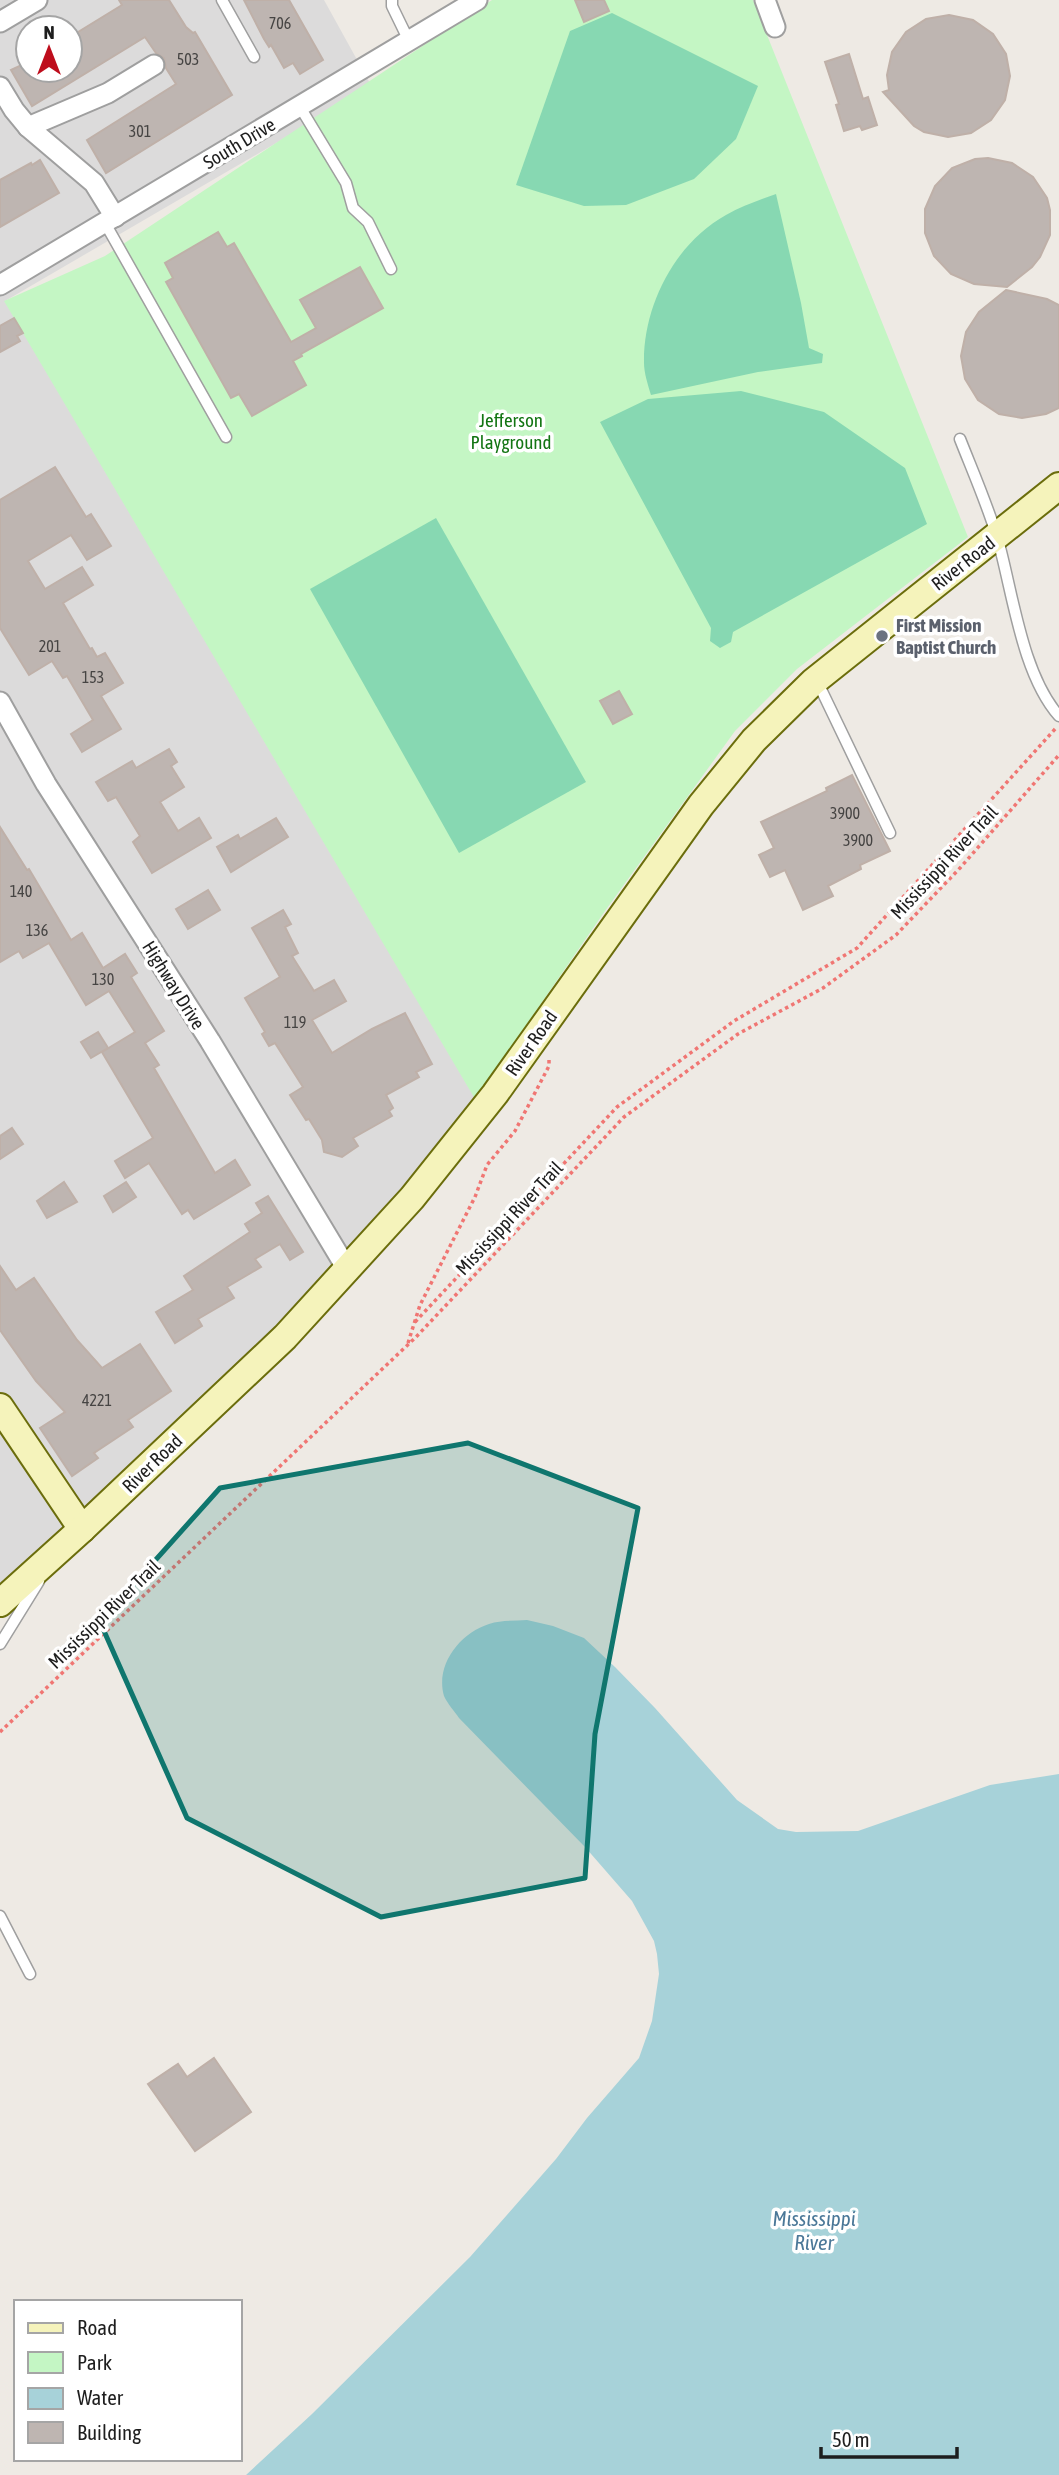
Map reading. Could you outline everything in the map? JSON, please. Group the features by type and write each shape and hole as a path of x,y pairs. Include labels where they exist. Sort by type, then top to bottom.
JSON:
{"main road":[{"name":"River Road","path":"0,1603 285,1336 420,1187 495,1094 701,804 754,740 816,679 1059,486"},
{"path":"0,1408 82,1529"}],"street":[{"path":"0,22 37,0"},
{"name":"South Drive","path":"0,285 477,0"},
{"path":"765,0 775,26"},
{"path":"28,127 108,93 154,65"},
{"path":"0,87 28,127 94,183 110,220"},
{"name":"Highway Drive","path":"0,702 46,784 210,1041 347,1269"}],"lane":[{"path":"222,0 254,57"},
{"path":"392,0 391,6 409,41"},
{"path":"300,107 346,183 353,208 368,222 391,269"},
{"path":"110,220 226,437"},
{"path":"960,439 997,536 1033,675 1059,716"},
{"path":"816,679 890,834"},
{"path":"0,1644 60,1548"},
{"path":"0,1916 30,1975"}],"path":[{"path":"415,1322 617,1107 734,1021 857,948 1059,725"},
{"name":"Mississippi River Trail","path":"0,1732 407,1345 624,1117 738,1034 823,988 896,935 960,869 1059,755"},
{"path":"407,1345 421,1304 475,1197 487,1165 515,1131 549,1066 546,1023"}],"highlighted area":[{"path":"468,1443 638,1508 595,1734 585,1878 381,1917 187,1818 100,1622 220,1488"}],"shaded area":[{"path":"0,0 324,0 371,85 5,301 488,1120 0,1614"}],"green space":[{"name":"Jefferson Playground","path":"492,0 753,0 968,537 797,669 735,731 605,911 475,1099 4,301 105,256"},
{"path":"612,13 758,86 736,139 694,179 626,205 584,206 516,185 570,31"},
{"path":"776,194 809,348 823,354 822,363 758,372 651,395 644,367 649,320 656,299 677,259 708,227 726,215"},
{"path":"741,391 824,412 905,468 927,524 733,632 731,642 720,648 710,641 711,628 600,422 648,399"},
{"path":"436,518 586,782 459,853 310,589"}],"water":[{"name":"Mississippi River","path":"527,1620 553,1626 584,1638 655,1708 737,1800 778,1829 796,1832 858,1831 990,1785 1059,1774 1059,2475 246,2475 312,2414 470,2257 556,2159 639,2058 652,2021 659,1974 657,1954 654,1941 632,1901 585,1847 459,1718 444,1696 442,1684 447,1662 452,1652 468,1635 489,1624"}],"building":[{"path":"119,0 169,0 186,27 195,32 232,95 106,173 87,140 176,84 166,68 164,58 156,53 145,37 84,74 84,28 122,5"},
{"path":"244,0 289,0 323,60 300,74 293,63 284,68 271,45 269,47 264,39"},
{"path":"575,0 604,0 609,11 584,22"},
{"path":"949,15 973,20 993,34 1006,54 1010,76 1005,100 991,120 971,133 948,137 924,132 914,126 883,92 889,90 887,75 892,52 906,32 926,19"},
{"path":"849,54 863,99 868,97 877,125 862,130 860,126 844,131 836,105 839,104 825,62"},
{"path":"19,84 68,84 32,106"},
{"path":"988,158 1012,163 1033,177 1047,198 1050,210 1050,235 1040,257 1007,287 974,284 951,274 934,256 925,233 925,209 935,186 952,168 975,159"},
{"path":"40,160 59,193 0,227 0,180"},
{"path":"218,232 227,247 234,243 291,342 316,328 300,300 360,267 383,308 301,354 302,356 293,361 306,385 252,416 239,394 231,398 166,282 173,278 165,263"},
{"path":"1006,290 1047,299 1059,305 1059,408 1046,414 1022,418 999,414 978,400 965,379 961,356 966,332 979,312"},
{"path":"14,318 23,333 17,336 20,341 0,352 0,326"},
{"path":"55,467 86,517 91,514 111,546 87,560 71,535 28,561 45,589 82,567 93,585 63,603 90,649 92,648 97,657 105,653 123,683 101,696 121,729 82,752 71,734 93,720 67,676 63,678 52,661 29,675 0,628 0,500"},
{"path":"619,691 632,714 613,724 600,701"},
{"path":"169,749 177,762 171,766 184,787 160,802 178,831 199,818 211,838 152,873 133,842 140,836 116,797 108,801 96,782 132,761 136,768"},
{"path":"852,775 890,851 860,865 861,869 828,886 833,896 803,910 785,870 770,877 759,855 774,848 761,822 827,791 826,788"},
{"path":"276,818 288,837 231,872 217,847 238,835 240,839"},
{"path":"0,827 27,870 29,869 71,940 82,933 103,968 125,954 137,973 131,977 164,1031 145,1043 159,1065 154,1068 215,1173 235,1160 250,1185 194,1219 188,1210 182,1214 149,1163 125,1178 115,1161 153,1138 102,1052 135,1032 109,991 86,1005 49,943 23,958 19,951 0,962"},
{"path":"208,890 220,910 188,929 176,909"},
{"path":"283,910 291,924 285,927 298,953 292,956 314,991 334,980 346,1001 312,1020 332,1053 405,1013 432,1064 416,1072 419,1077 386,1095 393,1108 389,1111 392,1116 353,1138 358,1146 342,1157 324,1152 322,1140 290,1095 303,1087 275,1043 269,1046 262,1034 265,1032 245,998 280,977 252,928"},
{"path":"98,1032 108,1048 91,1058 81,1042"},
{"path":"12,1128 23,1144 0,1159 0,1136"},
{"path":"64,1182 77,1202 47,1218 37,1201"},
{"path":"126,1182 136,1197 113,1212 104,1196"},
{"path":"268,1196 303,1252 290,1260 280,1244 255,1259 261,1267 227,1287 234,1298 198,1319 202,1326 175,1343 156,1312 193,1290 184,1276 250,1232 245,1224 262,1213 256,1203"},
{"path":"0,1266 16,1290 34,1278 77,1340 102,1368 140,1344 171,1391 128,1420 133,1427 94,1453 98,1458 72,1476 40,1428 65,1412 36,1381 0,1330"},
{"path":"214,2058 251,2112 195,2151 148,2084 178,2064 187,2077"}],"place":[{"name":"First Mission Baptist Church","path":"882,636"}]}
